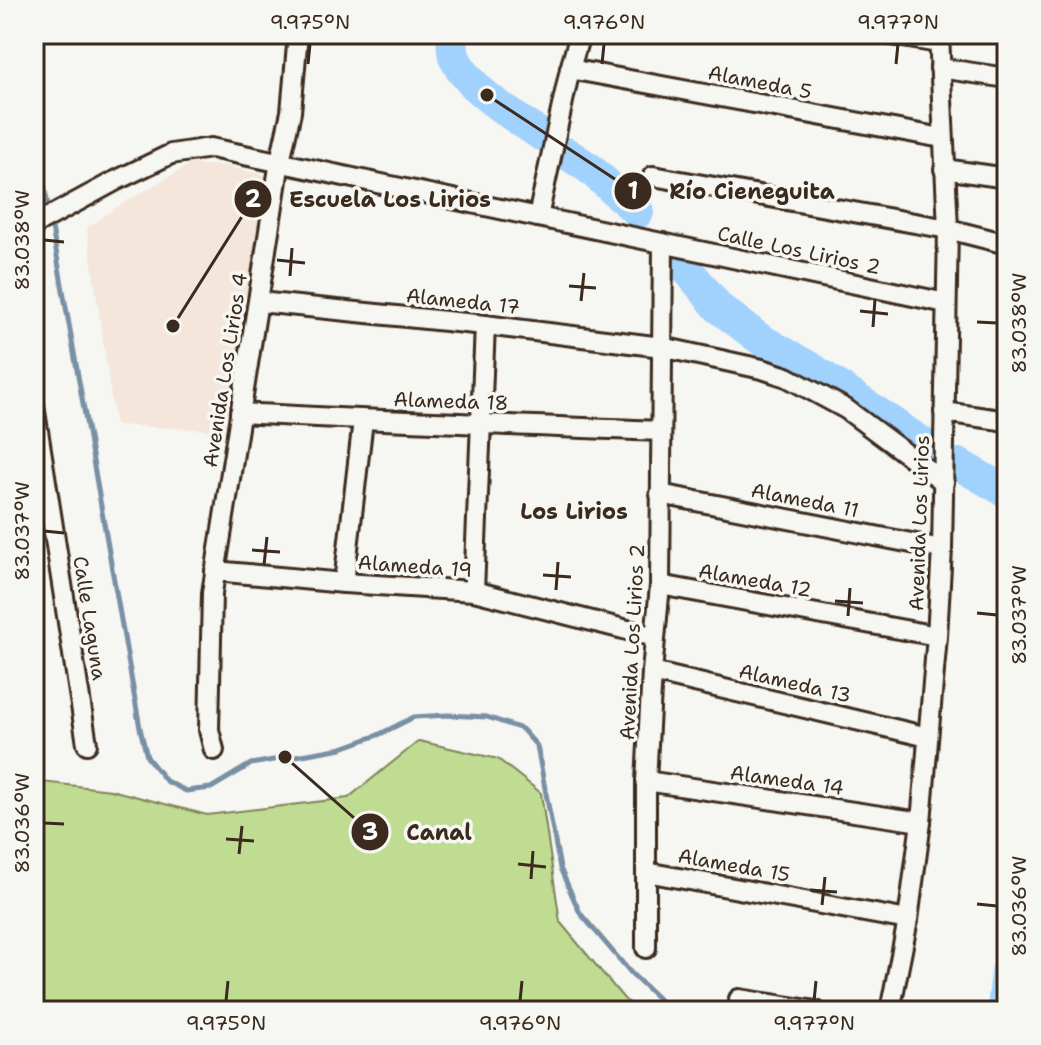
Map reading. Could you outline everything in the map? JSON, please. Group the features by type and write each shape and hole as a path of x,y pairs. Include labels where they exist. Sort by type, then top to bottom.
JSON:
{"street":[{"name":"Avenida Los Lirios 4","path":"214,750 209,730 212,593 280,161 291,112 298,34"},
{"path":"538,217 580,34"},
{"path":"885,34 939,38"},
{"name":"Avenida Los Lirios","path":"890,1011 908,920 921,822 942,549 948,229 939,38"},
{"path":"940,68 1007,78"},
{"name":"Alameda 5","path":"570,69 942,138"},
{"name":"Calle Los Lirios 2","path":"34,225 171,154 211,148 946,303"},
{"path":"944,169 1007,178"},
{"path":"653,176 948,229 1007,244"},
{"name":"Avenida Los Lirios 2","path":"646,948 646,781 660,585 663,243"},
{"name":"Alameda 17","path":"259,302 662,347 762,369 787,377 846,409 944,482"},
{"path":"474,591 485,325"},
{"name":"Calle Laguna","path":"34,405 87,744"},
{"path":"944,412 1007,421"},
{"name":"Alameda 18","path":"240,413 661,431"},
{"path":"344,583 363,420"},
{"name":"Alameda 11","path":"660,494 942,549"},
{"name":"Alameda 19","path":"215,571 474,591 655,637"},
{"name":"Alameda 12","path":"660,585 937,636"},
{"name":"Alameda 13","path":"652,672 928,737"},
{"name":"Alameda 14","path":"646,781 921,822"},
{"name":"Alameda 15","path":"646,872 908,920"},
{"path":"739,999 816,1011"}],"shaded area":[{"path":"191,164 226,166 267,176 229,431 115,425 87,228"}],"green space":[{"path":"419,741 498,759 541,793 560,922 625,1000 643,1011 34,1011 34,781 111,790 207,815 348,798"}],"waterway":[{"path":"451,34 455,59 471,82 493,102 541,135"},
{"path":"34,127 49,212"},
{"path":"566,153 589,168 638,212"},
{"path":"51,222 147,757 166,781 186,791 211,788 251,764 342,748 414,717 487,717 522,729 537,746 560,868 580,913 631,973 671,1011"},
{"path":"686,268 719,308 760,339 814,370 930,448"},
{"path":"958,464 1007,492"},
{"path":"1003,1011 1007,972"}],"place":[{"name":"Río Cieneguita","path":"487,95"},
{"name":"Escuela Los Lirios","path":"173,326"},
{"name":"Canal","path":"285,757"}],"district":[{"name":"Los Lirios","path":"574,511"}]}
